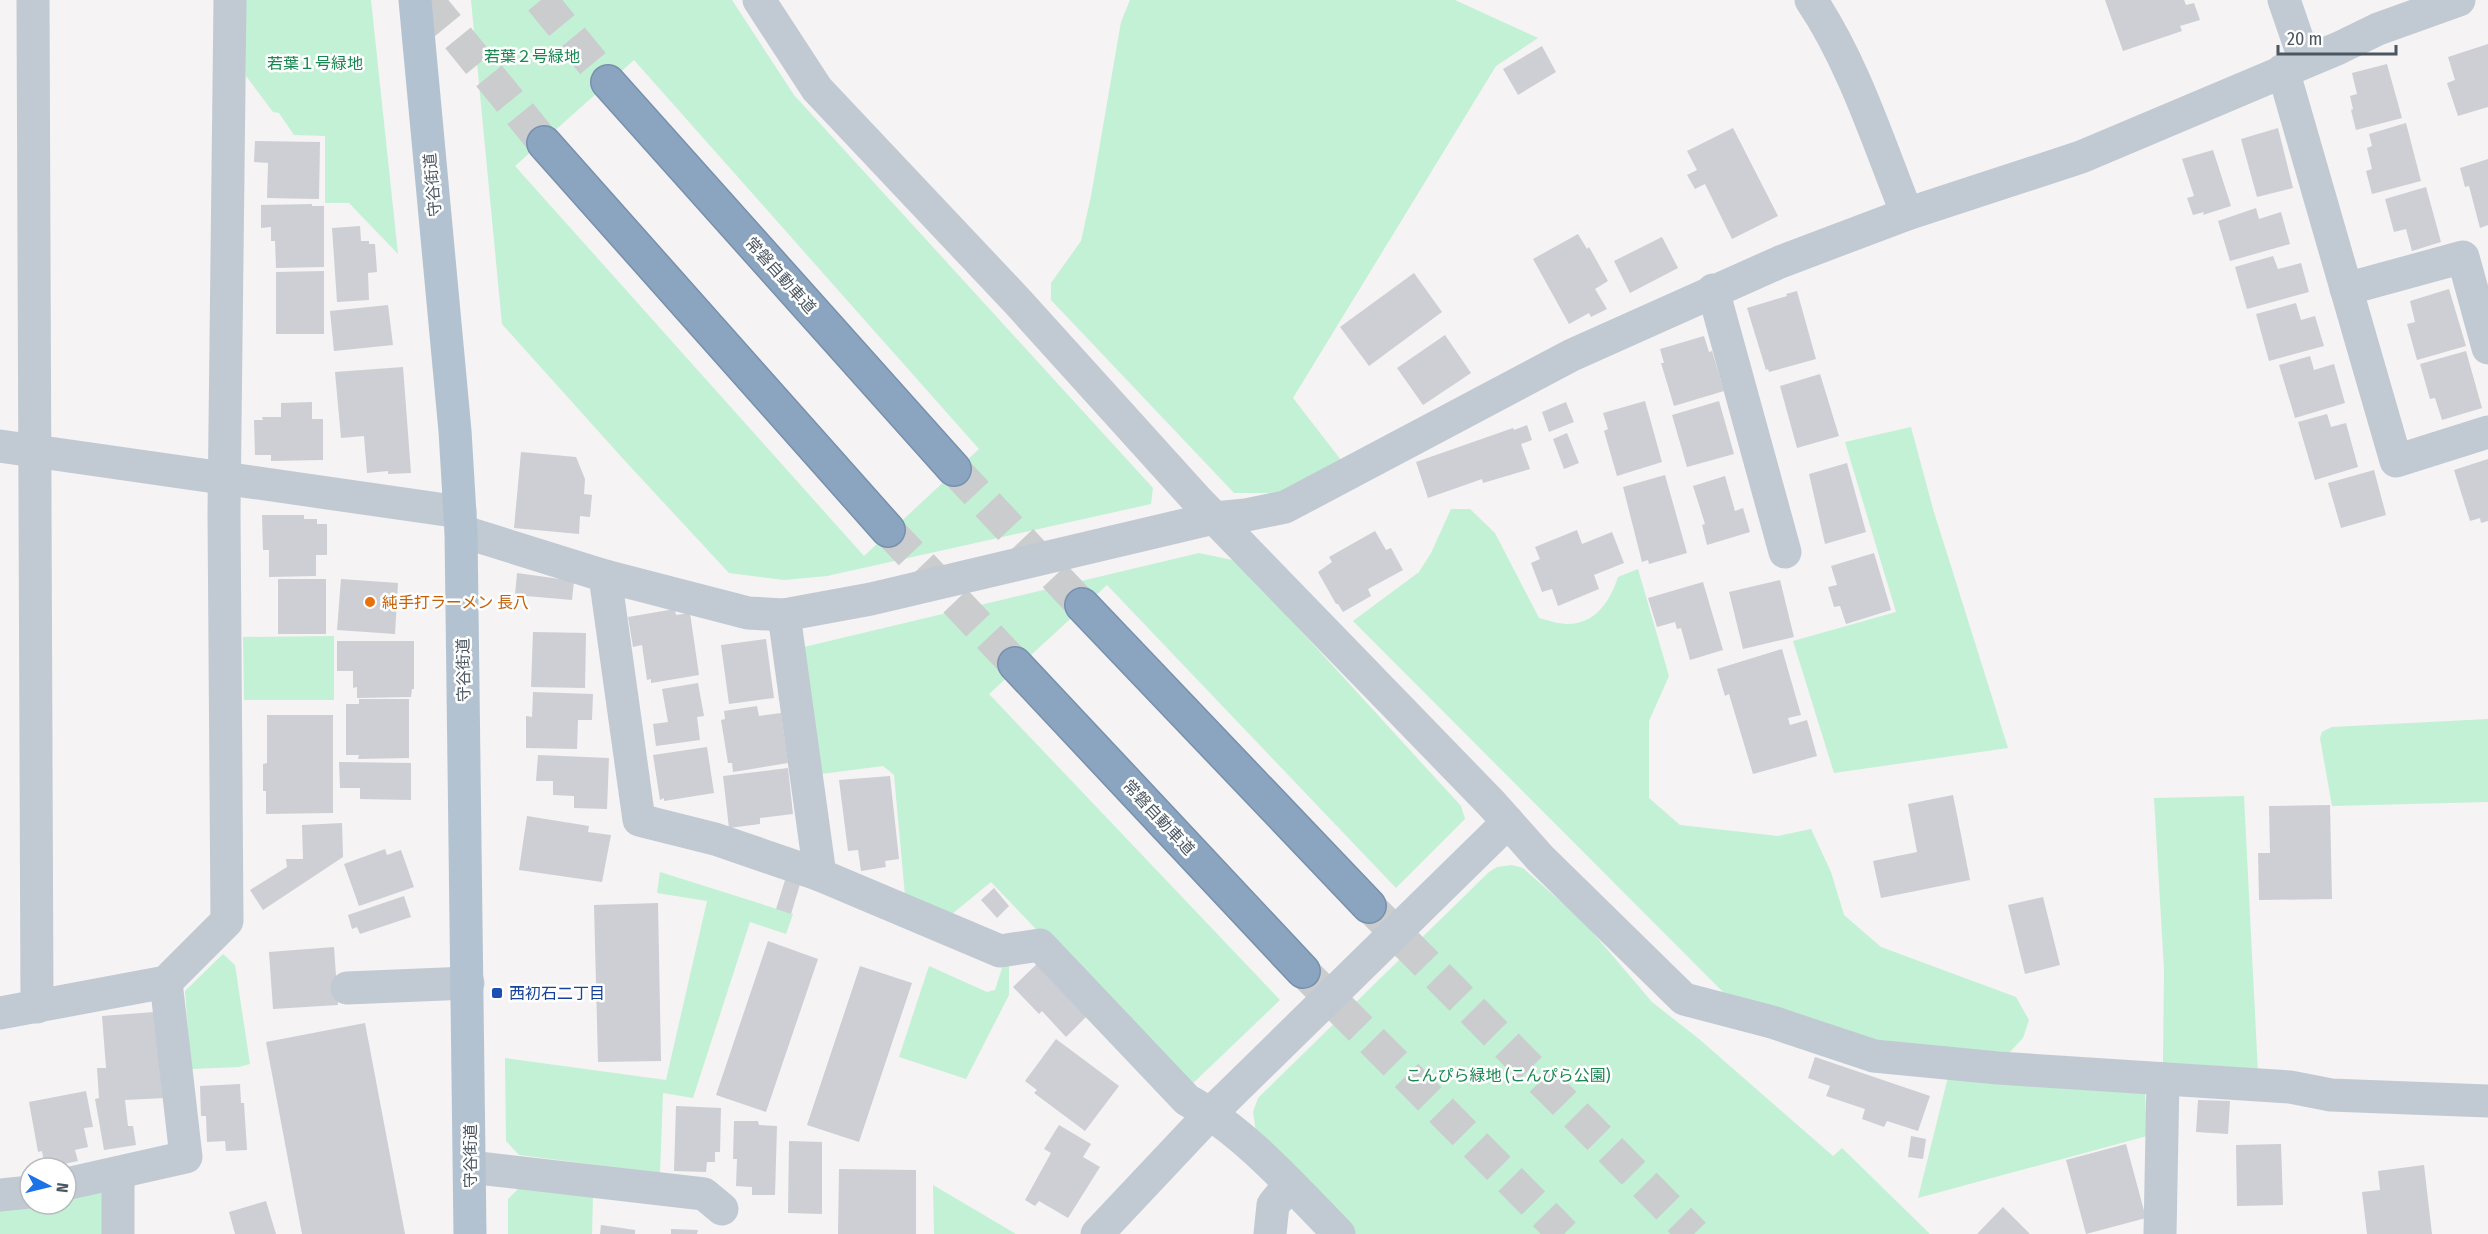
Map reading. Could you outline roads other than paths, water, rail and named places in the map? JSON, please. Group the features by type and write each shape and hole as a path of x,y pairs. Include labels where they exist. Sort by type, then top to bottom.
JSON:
{"highway":[{"name":"常磐自動車道","path":"608,82 954,469"},
{"path":"544,143 888,530"},
{"path":"1082,605 1369,906"},
{"name":"常磐自動車道","path":"1015,664 1303,971"}],"main road":[{"name":"守谷街道","path":"415,0 455,431 461,522 470,1234"}],"street":[{"path":"33,0 38,1007"},
{"path":"0,1013 166,982 227,921 224,478 230,0"},
{"path":"759,0 817,89 1018,302 1214,518 1508,822 1540,858 1684,999 1772,1022 1874,1056 1998,1068 2290,1087 2331,1095 2488,1101"},
{"path":"1811,0 1821,15 1858,92 1907,214"},
{"path":"2284,0 2294,66 2346,289 2396,461 2488,432"},
{"path":"0,446 224,478 461,522 605,576 748,613 784,615 871,599 1214,518 1246,515 1285,507 1572,355 1713,290 1907,214 2081,157 2339,48 2378,29 2459,0"},
{"path":"2346,289 2463,257 2488,348"},
{"path":"1713,290 1785,552"},
{"path":"605,576 639,820 703,835 820,874 1000,951 1040,945 1187,1100 1211,1113 1246,1142 1340,1234"},
{"path":"784,615 820,874"},
{"path":"1097,1234 1211,1113 1508,822"},
{"path":"78,1181 186,1157 166,982"},
{"path":"347,988 468,983"},
{"path":"2160,1234 2163,1079"},
{"path":"470,1167 704,1194 722,1209"},
{"path":"118,1173 118,1234"},
{"path":"1270,1234 1273,1205 1290,1184"},
{"path":"0,1195 18,1193"}],"tunnel":[{"path":"427,0 544,143"},
{"path":"541,0 608,82"},
{"path":"954,469 1082,605"},
{"path":"888,530 1015,664"},
{"path":"1369,906 1694,1234"},
{"path":"1303,971 1564,1234"}],"place":[{"name":"純手打ラーメン 長八","path":"370,602"},
{"name":"西初石二丁目","path":"497,993"}],"park label":[{"name":"若葉２号緑地","path":"532,56"},
{"name":"若葉１号緑地","path":"315,63"},
{"name":"こんぴら緑地 (こんぴら公園)","path":"1508,1075"}]}
